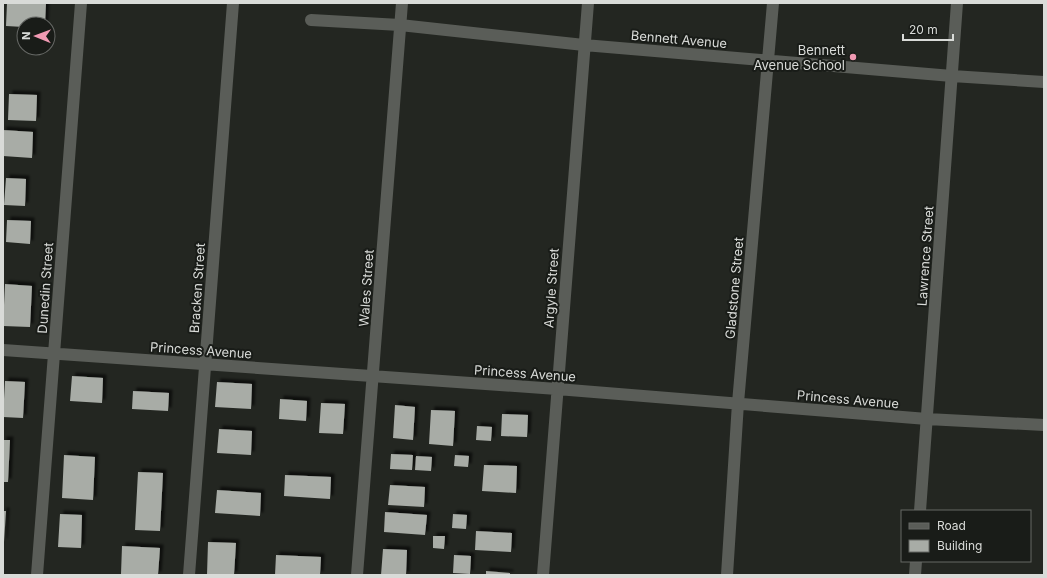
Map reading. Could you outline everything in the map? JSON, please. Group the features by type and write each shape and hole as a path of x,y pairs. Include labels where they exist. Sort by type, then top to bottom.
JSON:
{"street":[{"name":"Dunedin Street","path":"37,575 81,3"},
{"name":"Bracken Street","path":"189,575 234,3"},
{"name":"Wales Street","path":"357,575 402,3"},
{"name":"Argyle Street","path":"543,575 588,3"},
{"name":"Gladstone Street","path":"727,575 738,403 773,3"},
{"name":"Lawrence Street","path":"920,510 957,3"},
{"name":"Bennett Avenue","path":"311,20 400,25 584,46 1044,82"},
{"name":"Princess Avenue","path":"3,350 558,389 927,420 1044,425"},
{"path":"915,575 916,562"}],"building":[{"path":"7,3 46,3 45,16 16,16 16,27 6,26"},
{"path":"9,94 37,95 36,121 8,120"},
{"path":"3,130 33,132 32,158 3,156"},
{"path":"6,178 26,179 25,206 4,205"},
{"path":"7,220 31,221 30,244 6,242"},
{"path":"5,284 32,286 30,327 3,326"},
{"path":"72,376 103,378 102,403 70,401"},
{"path":"5,381 25,382 23,418 3,417"},
{"path":"217,382 252,384 251,409 215,407"},
{"path":"133,391 169,393 168,411 132,409"},
{"path":"280,399 307,401 306,421 279,419"},
{"path":"321,403 345,404 343,434 319,433"},
{"path":"395,405 415,407 413,440 393,438"},
{"path":"431,410 455,411 453,446 429,444"},
{"path":"502,414 528,415 527,437 501,436"},
{"path":"477,426 492,427 491,441 476,440"},
{"path":"219,429 252,431 251,455 217,453"},
{"path":"3,440 10,440 8,482 3,482"},
{"path":"391,454 413,455 412,470 390,469"},
{"path":"64,455 95,457 93,500 62,498"},
{"path":"455,455 469,456 468,467 454,466"},
{"path":"416,456 432,457 431,471 415,470"},
{"path":"484,465 517,466 516,493 482,491"},
{"path":"138,472 163,473 160,531 135,530"},
{"path":"285,475 331,477 330,499 284,496"},
{"path":"390,485 425,487 424,507 388,505"},
{"path":"217,490 261,493 260,516 215,513"},
{"path":"3,511 6,511 4,542 3,542"},
{"path":"385,512 427,515 425,535 384,532"},
{"path":"60,514 82,515 81,548 58,547"},
{"path":"453,514 467,515 466,529 452,528"},
{"path":"476,531 512,533 511,552 475,550"},
{"path":"433,536 445,536 444,549 433,548"},
{"path":"208,542 236,543 234,575 207,575"},
{"path":"122,546 160,548 158,575 121,574"},
{"path":"383,549 407,550 406,575 381,575"},
{"path":"276,555 321,557 320,575 275,575"},
{"path":"454,555 471,556 470,574 453,573"},
{"path":"486,571 510,573 510,575 486,575"}],"place":[{"name":"Bennett Avenue School","path":"853,57"}]}
